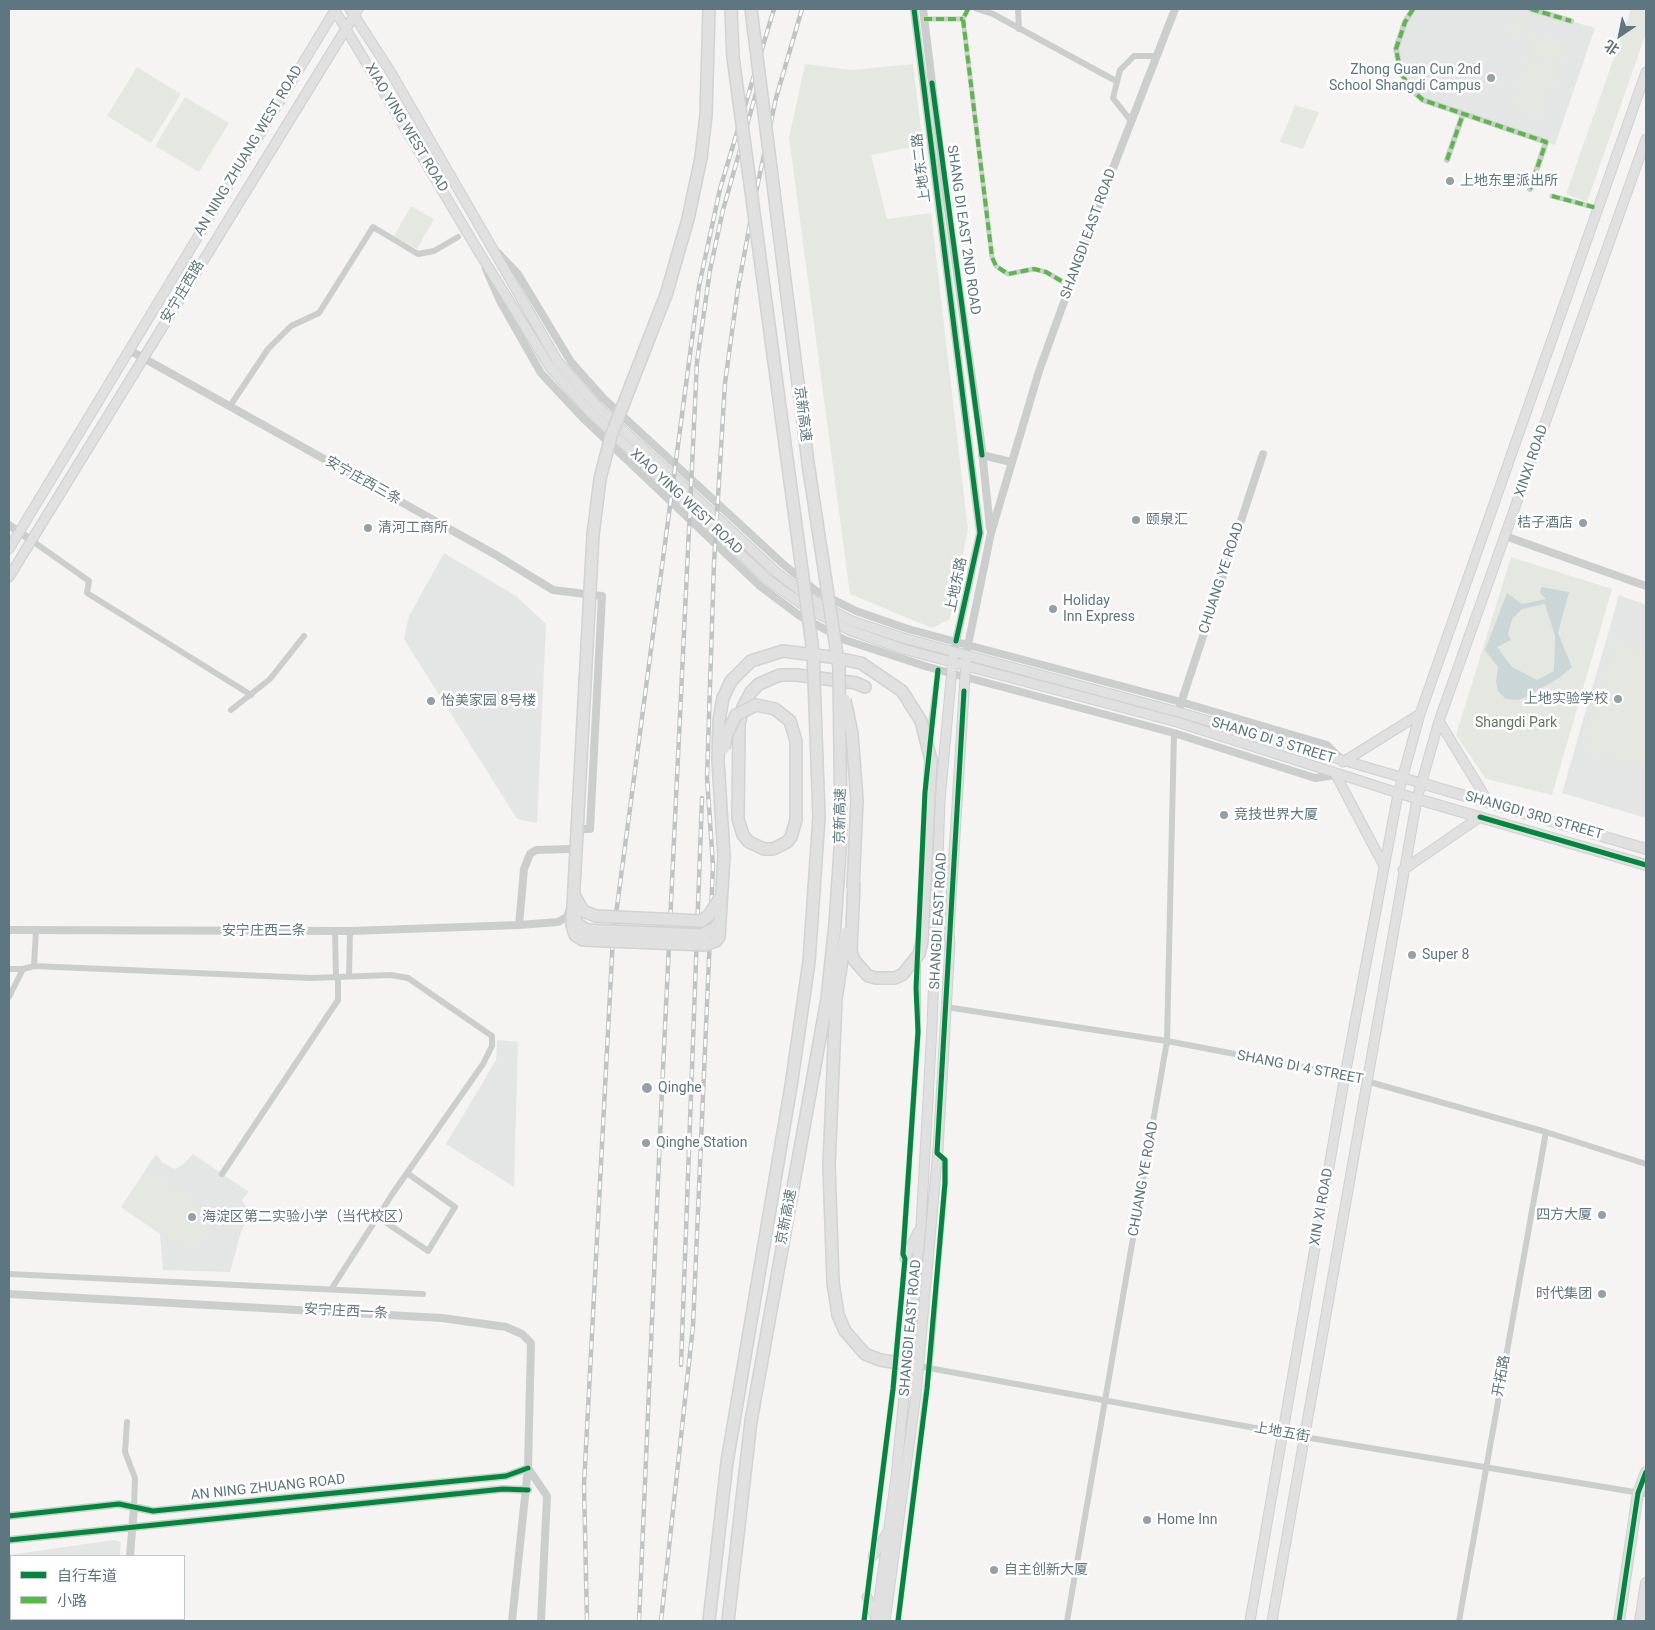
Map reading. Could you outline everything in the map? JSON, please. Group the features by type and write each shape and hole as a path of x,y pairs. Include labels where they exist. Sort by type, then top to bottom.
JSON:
{"highway":[{"path":"709,9 706,115 701,158 688,219 669,286 611,436 600,479 593,535 572,925 575,935 583,940 705,945 719,937 724,856 719,720 723,698 731,680 751,661 783,651 831,656 861,663 902,691 921,721 931,760 922,941 919,954 903,974 895,978 868,976 854,960 851,951 857,800 852,734 839,668"},
{"name":"京新高速","path":"709,1621 730,1443 791,1086 809,962 819,817 813,652 737,86 731,9"},
{"name":"京新高速","path":"728,1621 754,1403 827,999 836,924 841,836 839,668 808,463 751,9"},
{"path":"721,790 722,759 726,736 736,715 756,705 775,709 790,721 796,741 796,820 791,837 787,842 773,849 764,849 749,842 742,836 738,819 739,724 743,707 751,692 759,684 780,675 797,675 856,683 865,687"},
{"path":"854,882 836,998 829,1166 833,1282 838,1315 845,1331 865,1354 880,1360 907,1364"},
{"path":"574,895 583,911 596,916 701,921 710,915 721,896"}],"main road":[{"name":"XIAO YING WEST ROAD","path":"335,9 477,249 550,367 589,411 767,579 806,607 849,630 966,666"},
{"name":"AN NING ZHUANG WEST ROAD","path":"9,549 335,9"},
{"name":"XIAO YING WEST ROAD","path":"354,11 558,362 597,406 775,571 812,599 852,621 966,656"},
{"name":"安宁庄西路","path":"9,577 346,29 354,11"},
{"name":"XINXI ROAD","path":"1403,778 1420,714 1646,72"},
{"name":"XINXI ROAD","path":"1416,799 1439,721 1646,140"},
{"name":"上地东路","path":"953,663 954,653"},
{"path":"966,656 966,666"},
{"name":"SHANG DI 3 STREET","path":"966,656 1178,712 1343,762"},
{"name":"SHANGDI EAST ROAD","path":"879,1620 921,1225 932,1028 940,800 953,663"},
{"name":"SHANGDI EAST ROAD","path":"879,1620 916,1394 907,1364 937,1153 966,666"},
{"name":"SHANG DI 3 STREET","path":"966,666 1177,722 1336,775 1416,799"},
{"path":"1343,762 1420,714"},
{"path":"1439,721 1489,803"},
{"path":"1343,762 1421,783"},
{"path":"1336,775 1384,866"},
{"name":"XIN XI ROAD","path":"1250,1621 1345,1075 1398,794 1403,778"},
{"name":"SHANGDI 3RD STREET","path":"1421,783 1646,850"},
{"name":"XIN XI ROAD","path":"1272,1621 1416,799"},
{"name":"SHANGDI 3RD STREET","path":"1416,799 1646,865"},
{"path":"1403,870 1480,817"},
{"path":"905,1258 921,1225"},
{"path":"1619,1621 1646,1472"},
{"path":"873,1556 889,1531"},
{"path":"1640,1621 1646,1583"},
{"path":"868,1597 879,1620"}],"street":[{"name":"上地东二路","path":"914,9 980,532"},
{"name":"SHANG DI EAST 2ND ROAD","path":"923,9 991,533"},
{"path":"968,9 963,18 992,257 996,266 1008,274 1034,269 1046,272 1070,286"},
{"path":"977,9 993,14 1116,81"},
{"path":"1018,9 1019,28"},
{"name":"SHANGDI EAST ROAD","path":"991,533 1039,371 1174,9"},
{"path":"1413,9 1405,22 1396,49 1400,69 1408,87 1423,100 1546,142 1530,189"},
{"path":"1531,9 1571,21"},
{"path":"1560,18 1564,9"},
{"path":"924,18 963,18"},
{"path":"1132,121 1124,114 1113,98 1120,70 1134,56 1156,56"},
{"path":"1447,160 1463,114"},
{"path":"1552,196 1597,208"},
{"path":"230,406 268,349 291,326 320,313 372,227 418,254 434,251 458,237"},
{"name":"XIAO YING WEST ROAD","path":"488,242 518,274 571,362 603,398 783,564 816,591 856,611 908,629 968,646"},
{"name":"XIAO YING WEST ROAD","path":"477,249 500,301 541,373 582,417 760,586 800,616 844,640 965,677"},
{"name":"安宁庄西三条","path":"129,350 496,555 553,590 602,596 590,829 582,829 571,849"},
{"name":"CHUANG YE ROAD","path":"1178,712 1263,454"},
{"path":"982,455 1011,462"},
{"path":"9,525 90,581 87,593 251,695"},
{"path":"966,656 991,533 980,532"},
{"name":"上地东路","path":"954,653 980,532"},
{"path":"1505,536 1646,586"},
{"path":"231,710 270,679 304,636"},
{"name":"SHANG DI 3 STREET","path":"968,646 1181,702 1327,745 1343,762"},
{"path":"864,1621 873,1556 907,1364 905,1258 903,1254 918,1032 916,988 924,792 938,670"},
{"name":"SHANG DI 3 STREET","path":"965,677 1174,733 1315,778 1336,775"},
{"path":"1174,733 1177,722"},
{"name":"CHUANG YE ROAD","path":"1067,1621 1167,1041 1174,733"},
{"path":"519,925 524,869 530,854 536,850 571,849"},
{"name":"安宁庄西二条","path":"9,930 36,932 350,931 558,922 567,917 570,909 571,849"},
{"path":"222,1174 338,1000 336,931"},
{"path":"349,976 350,931"},
{"path":"34,966 36,932"},
{"path":"9,969 23,969 34,966 311,978 391,974 408,978 474,1022 493,1040 492,1046 482,1064 407,1173 332,1288"},
{"path":"9,997 23,969"},
{"name":"SHANG DI 4 STREET","path":"946,1007 1167,1041 1345,1075 1546,1132 1646,1164"},
{"name":"开拓路","path":"1459,1621 1546,1132"},
{"path":"898,1621 930,1368 945,1183 945,1160 937,1153"},
{"path":"378,1217 428,1251 455,1207 407,1173"},
{"path":"9,1274 332,1288 423,1294"},
{"name":"安宁庄西一条","path":"9,1294 442,1318 506,1327 522,1334 531,1343 528,1490 512,1621"},
{"name":"上地五街","path":"907,1364 1304,1437 1642,1494"},
{"path":"127,1422 125,1452 135,1478 130,1555"},
{"path":"528,1468 547,1496 541,1621"},
{"name":"AN NING ZHUANG ROAD","path":"9,1516 119,1504 153,1511 506,1476 528,1468"},
{"name":"AN NING ZHUANG ROAD","path":"9,1540 503,1489 528,1490"}],"shaded area":[{"name":"Zhong Guan Cun 2nd School Shangdi Campus","path":"1413,9 1530,9 1595,28 1555,145 1423,100 1408,87 1396,49"},
{"path":"444,553 516,596 546,624 537,823 517,819 404,639 409,616"},
{"path":"1541,587 1569,592 1558,633 1572,667 1559,678 1528,696 1518,700 1506,699 1498,691 1496,681 1498,667 1485,650 1507,593 1522,604 1546,599 1540,593","holes":["1545,604 1555,636 1554,671 1537,680 1512,667 1497,647 1511,640 1508,634 1512,619 1522,609"]},
{"name":"上地实验学校","path":"1619,595 1646,605 1646,818 1562,793"},
{"path":"497,1040 518,1042 514,1187 446,1144 496,1060"},
{"name":"海淀区第二实验小学（当代校区）","path":"156,1154 162,1162 175,1169 193,1154 249,1192 242,1200 251,1213 241,1232 230,1272 163,1270 160,1234 121,1207"},
{"path":"114,1540 121,1542 120,1555 10,1555 10,1620 115,1621 9,1621 9,1555"}],"green space":[{"path":"1631,9 1646,9 1646,33 1587,202 1566,194"},
{"path":"1516,15 1527,19 1518,41 1508,37"},
{"path":"1534,34 1567,45 1561,62 1528,52"},
{"path":"1529,57 1558,67 1541,116 1511,106"},
{"path":"805,64 852,70 913,64 923,145 871,155 887,219 931,213 968,530 950,619 932,628 850,594 789,138"},
{"path":"137,67 181,94 151,143 107,116"},
{"path":"185,97 229,123 199,172 155,146"},
{"path":"1295,105 1319,112 1303,149 1280,142"},
{"path":"411,206 434,219 417,249 394,236"},
{"name":"Shangdi Park","path":"1511,557 1612,589 1552,795 1486,779 1456,735"},
{"path":"1615,645 1646,654 1646,767 1585,750"},
{"path":"148,1171 214,1216 193,1247 184,1247 124,1206"}],"railway":[{"path":"587,1621 584,1485 613,937 699,286 720,189 774,9"},
{"path":"661,1621 693,1326 713,866 707,777 714,563 725,383 738,288 755,197 776,98 802,9"},
{"path":"639,1621 697,362 710,270 723,210 762,72"},
{"path":"681,1365 702,798"}],"marked path":[{"path":"968,9 963,19 992,257 996,266 1008,274 1034,269 1046,272 1070,286"},
{"path":"1413,9 1405,22 1396,49 1400,69 1408,87 1423,100 1546,142 1530,189"},
{"path":"1531,9 1571,21"},
{"path":"924,19 963,19"},
{"path":"1447,160 1463,114"},
{"path":"1552,196 1597,208"}],"cycle path":[{"path":"914,9 980,533 956,641"},
{"path":"932,83 982,455"},
{"path":"864,1621 893,1389 905,1259 903,1254 918,1032 916,988 925,792 938,670"},
{"path":"898,1621 927,1389 945,1183 945,1160 937,1153 964,691"},
{"path":"1480,817 1646,865"},
{"path":"9,1516 119,1504 153,1511 506,1476 528,1468"},
{"path":"1619,1621 1638,1493 1646,1472"},
{"path":"9,1540 503,1489 528,1490"}],"place":[{"name":"Zhong Guan Cun 2nd School Shangdi Campus","path":"1491,78"},
{"name":"上地东里派出所","path":"1450,181"},
{"name":"颐泉汇","path":"1136,520"},
{"name":"桔子酒店","path":"1583,523"},
{"name":"清河工商所","path":"368,528"},
{"name":"Holiday Inn Express","path":"1053,609"},
{"name":"上地实验学校","path":"1618,699"},
{"name":"怡美家园 8号楼","path":"431,701"},
{"name":"竞技世界大厦","path":"1224,815"},
{"name":"Super 8","path":"1412,955"},
{"name":"Qinghe","path":"647,1088"},
{"name":"Qinghe Station","path":"646,1143"},
{"name":"四方大厦","path":"1602,1215"},
{"name":"海淀区第二实验小学（当代校区）","path":"192,1217"},
{"name":"时代集团","path":"1602,1294"},
{"name":"Home Inn","path":"1147,1520"},
{"name":"自主创新大厦","path":"994,1570"}]}
